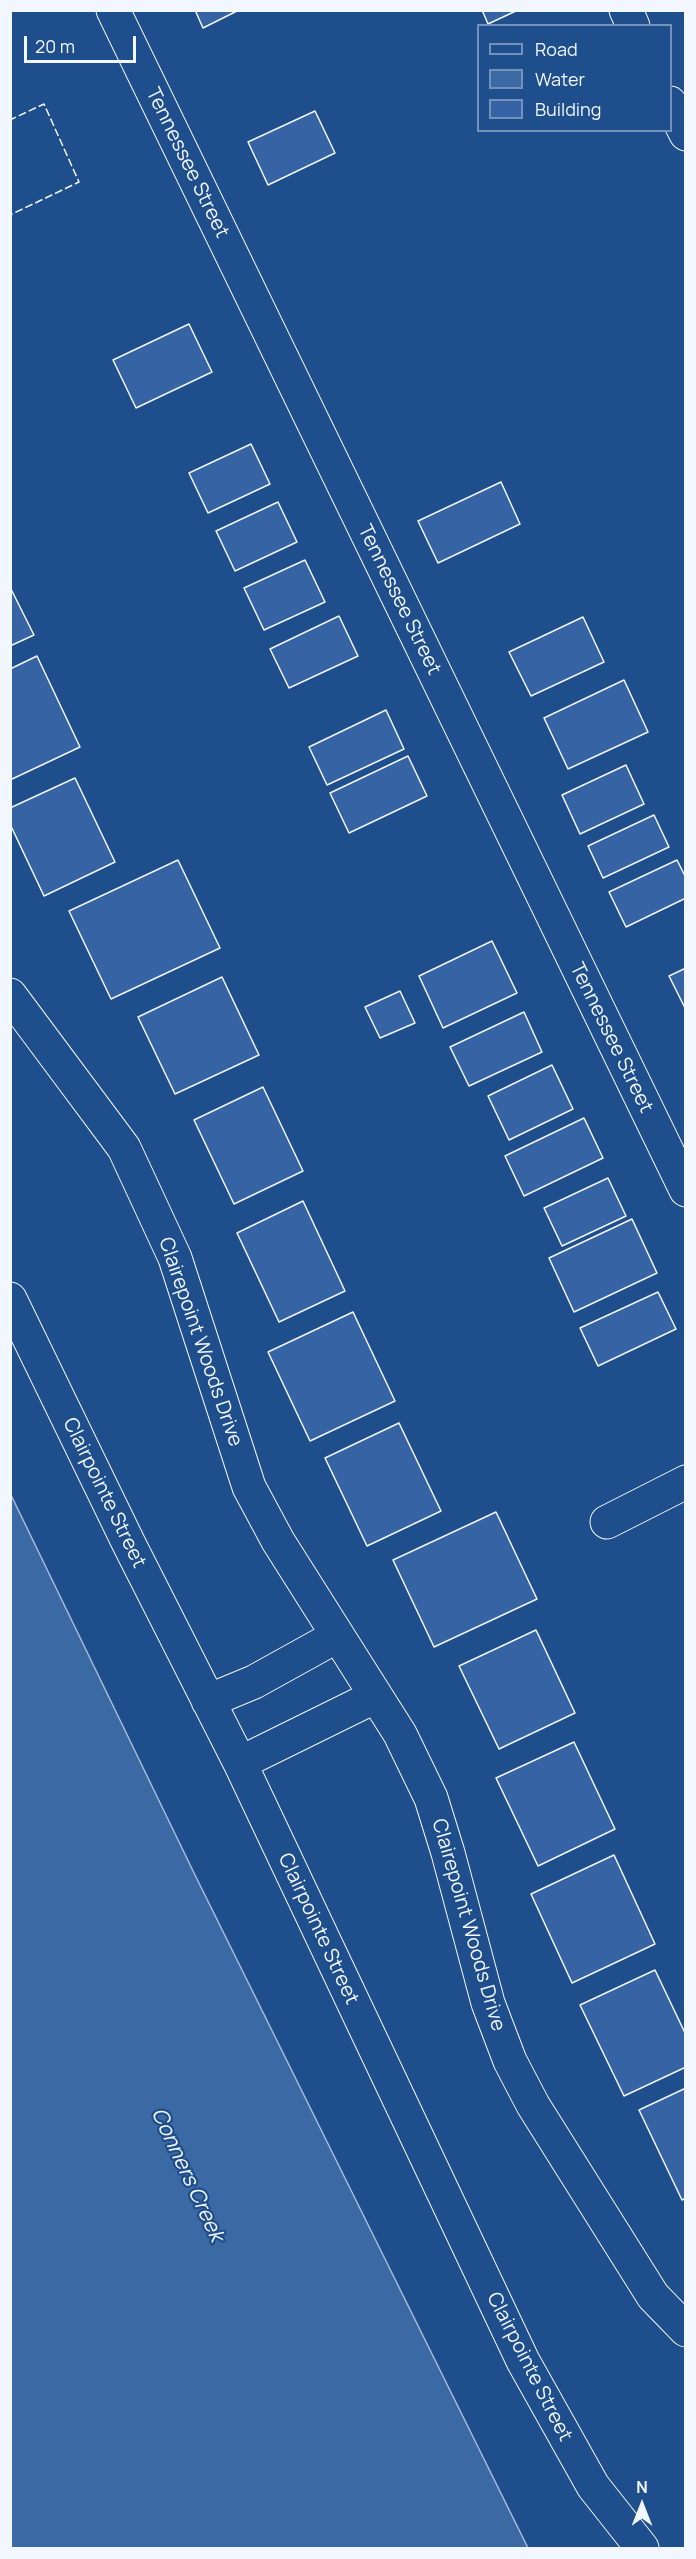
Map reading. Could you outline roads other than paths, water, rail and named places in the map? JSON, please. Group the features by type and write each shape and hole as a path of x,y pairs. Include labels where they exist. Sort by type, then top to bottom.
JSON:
{"street":[{"name":"Tennessee Street","path":"113,10 686,1190"},
{"path":"626,10 632,24"},
{"path":"672,107 686,134"},
{"name":"Clairepoint Woods Drive","path":"10,995 124,1148 175,1258 249,1487 278,1541 399,1734 431,1798 488,2003 510,2061 533,2105 653,2296 686,2330"},
{"name":"Clairpointe Street","path":"10,1299 123,1534 240,1763 523,2361 592,2486 642,2548"},
{"path":"607,1522 686,1482"},
{"path":"208,1701 254,1682 337,1636"},
{"path":"240,1763 374,1697"}],"water":[{"name":"Conners Creek","path":"11,1495 195,1875 528,2548 11,2548"}]}
